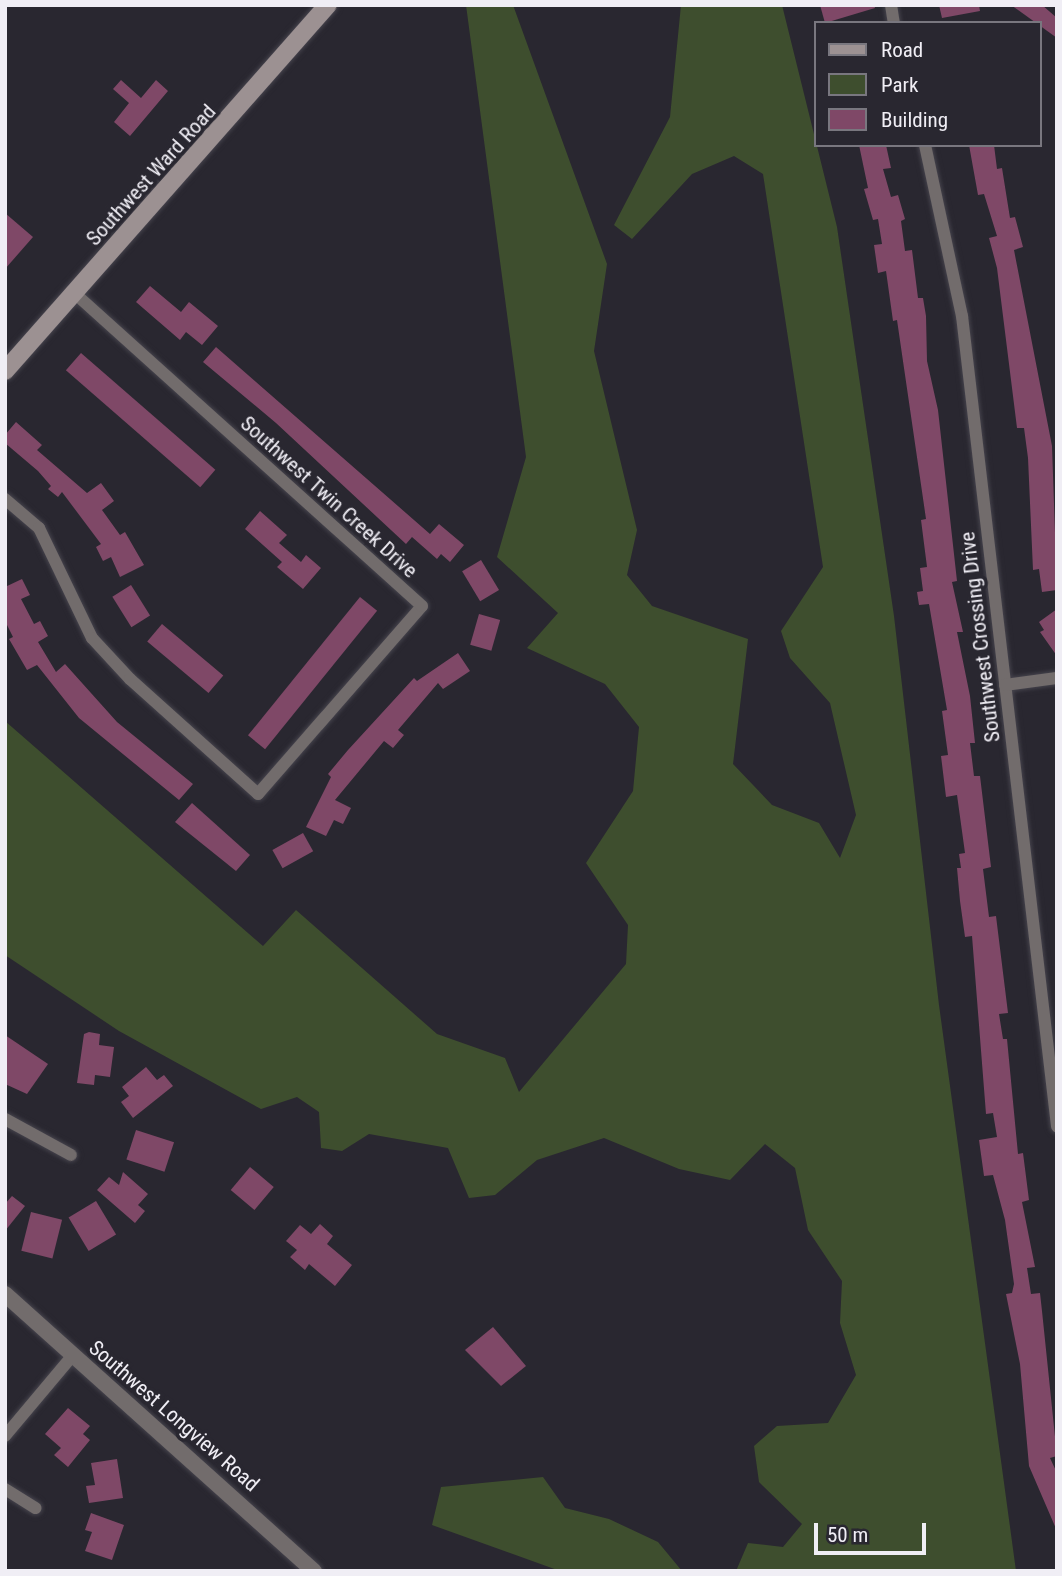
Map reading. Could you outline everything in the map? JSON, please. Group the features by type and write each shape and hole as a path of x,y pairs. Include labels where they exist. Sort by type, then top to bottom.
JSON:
{"main road":[{"name":"Southwest Ward Road","path":"5,371 76,295 328,5"}],"street":[{"name":"Southwest Crossing Drive","path":"925,147 962,316 1057,1126"},
{"name":"Southwest Twin Creek Drive","path":"5,499 39,528 92,638 130,679 258,794 422,606 76,295"},
{"path":"1005,685 1057,678"},
{"path":"5,1119 71,1155"},
{"name":"Southwest Longview Road","path":"5,1294 314,1571"},
{"path":"5,1436 73,1355"},
{"path":"5,1489 36,1508"}],"green space":[{"path":"466,5 513,5 607,264 594,351 637,530 627,575 652,606 748,639 733,764 772,805 819,823 840,858 856,815 830,703 790,658 781,631 823,567 763,174 734,156 692,174 632,239 614,225 670,117 681,5 782,5 814,134 814,147 817,147 837,227 894,616 939,1005 1016,1571 736,1571 748,1543 783,1547 802,1524 759,1482 754,1446 777,1426 828,1423 856,1375 840,1323 842,1281 808,1230 795,1168 765,1144 730,1180 679,1169 604,1138 537,1160 495,1195 469,1198 448,1148 369,1134 342,1151 321,1148 319,1112 297,1097 261,1109 119,1031 5,955 5,721 263,946 296,910 437,1034 505,1058 519,1092 626,964 628,925 586,863 633,791 639,727 605,684 527,648 558,613 497,557 526,457"},
{"path":"543,1477 565,1508 609,1519 658,1542 682,1571 560,1571 432,1525 441,1487"}],"building":[{"path":"820,5 874,5 875,8 832,21 824,21"},
{"path":"939,5 979,5 980,11 942,18"},
{"path":"1011,5 1042,5 1057,18 1057,38 1041,27 1041,21 1033,21"},
{"path":"121,80 141,98 156,80 168,91 130,136 114,122 129,103 113,89"},
{"path":"859,147 886,147 891,168 883,169 891,197 898,195 905,219 901,221 905,251 912,250 918,298 923,298 927,361 938,410 957,581 952,582 963,632 957,632 970,696 975,743 970,743 974,776 980,776 991,867 983,869 989,917 996,916 1008,1013 999,1014 1003,1039 1007,1039 1018,1154 1023,1153 1029,1200 1022,1202 1035,1267 1027,1268 1031,1294 1040,1293 1042,1311 1057,1456 1050,1458 1057,1473 1057,1531 1029,1466 1020,1364 1006,1294 1012,1293 1014,1284 1005,1220 993,1175 984,1176 979,1140 997,1137 993,1113 986,1114 972,936 965,937 960,901 957,868 961,868 959,854 965,853 957,795 946,797 941,756 948,755 942,711 947,710 929,604 919,605 917,592 923,591 920,568 927,567 921,520 926,519 897,320 893,321 886,271 878,273 874,245 882,244 878,219 873,220 864,189 868,188"},
{"path":"969,147 994,147 997,169 1002,168 1010,218 1015,217 1023,247 1014,250 1052,446 1057,590 1042,592 1039,569 1033,570 1028,458 1024,428 1017,428 997,268 989,238 997,236 984,194 978,195"},
{"path":"5,213 33,237 5,269"},
{"path":"150,286 181,312 189,302 218,326 202,345 186,332 180,340 136,302"},
{"path":"216,347 430,534 439,524 464,545 450,562 441,554 437,559 412,537 406,544 276,423 203,362"},
{"path":"81,353 215,470 200,487 66,370"},
{"path":"16,422 42,445 37,450 87,493 101,483 114,501 102,510 120,535 125,532 144,565 120,577 111,557 103,561 96,547 101,544 62,492 58,497 48,489 51,486 38,471 5,443 5,435"},
{"path":"260,511 287,535 279,543 301,562 306,555 321,568 303,589 277,567 282,562 245,529"},
{"path":"481,560 499,590 480,601 462,571"},
{"path":"22,579 30,595 21,599 34,624 40,621 48,636 38,642 56,672 65,664 117,722 193,784 179,800 79,718 37,665 27,670 9,639 13,637 5,621 5,587"},
{"path":"131,585 150,616 131,627 112,597"},
{"path":"360,597 377,611 265,749 248,735"},
{"path":"1057,609 1057,656 1040,632 1044,630 1039,622"},
{"path":"479,614 500,620 491,651 470,645"},
{"path":"162,624 223,675 208,693 147,642"},
{"path":"458,653 470,671 443,689 438,683 398,730 404,735 393,748 384,741 335,800 351,808 343,824 334,820 326,836 306,827 331,777 328,774 348,750 414,678 417,681"},
{"path":"192,803 250,855 236,871 175,822"},
{"path":"303,833 313,851 283,868 272,850"},
{"path":"84,1034 100,1034 99,1045 114,1047 110,1077 95,1075 94,1085 77,1083"},
{"path":"5,1035 48,1064 27,1094 5,1084"},
{"path":"146,1067 157,1080 164,1075 173,1086 133,1118 121,1102 129,1096 122,1087"},
{"path":"136,1130 174,1142 164,1172 126,1159"},
{"path":"250,1167 274,1187 254,1210 231,1190"},
{"path":"123,1172 148,1194 138,1205 145,1211 135,1223 97,1190 109,1177 119,1185"},
{"path":"12,1196 25,1206 5,1231 5,1204"},
{"path":"96,1201 116,1234 89,1251 69,1217"},
{"path":"31,1212 62,1220 52,1259 21,1251"},
{"path":"320,1224 333,1236 327,1244 352,1265 335,1286 309,1264 305,1270 290,1257 297,1250 286,1241 300,1225 311,1234"},
{"path":"493,1327 526,1366 501,1386 465,1350"},
{"path":"68,1408 90,1426 83,1434 90,1440 68,1467 54,1455 61,1448 45,1434"},
{"path":"117,1459 123,1498 89,1503 86,1486 95,1485 91,1463"},
{"path":"91,1513 124,1525 112,1560 85,1551 92,1532 85,1530"}]}
